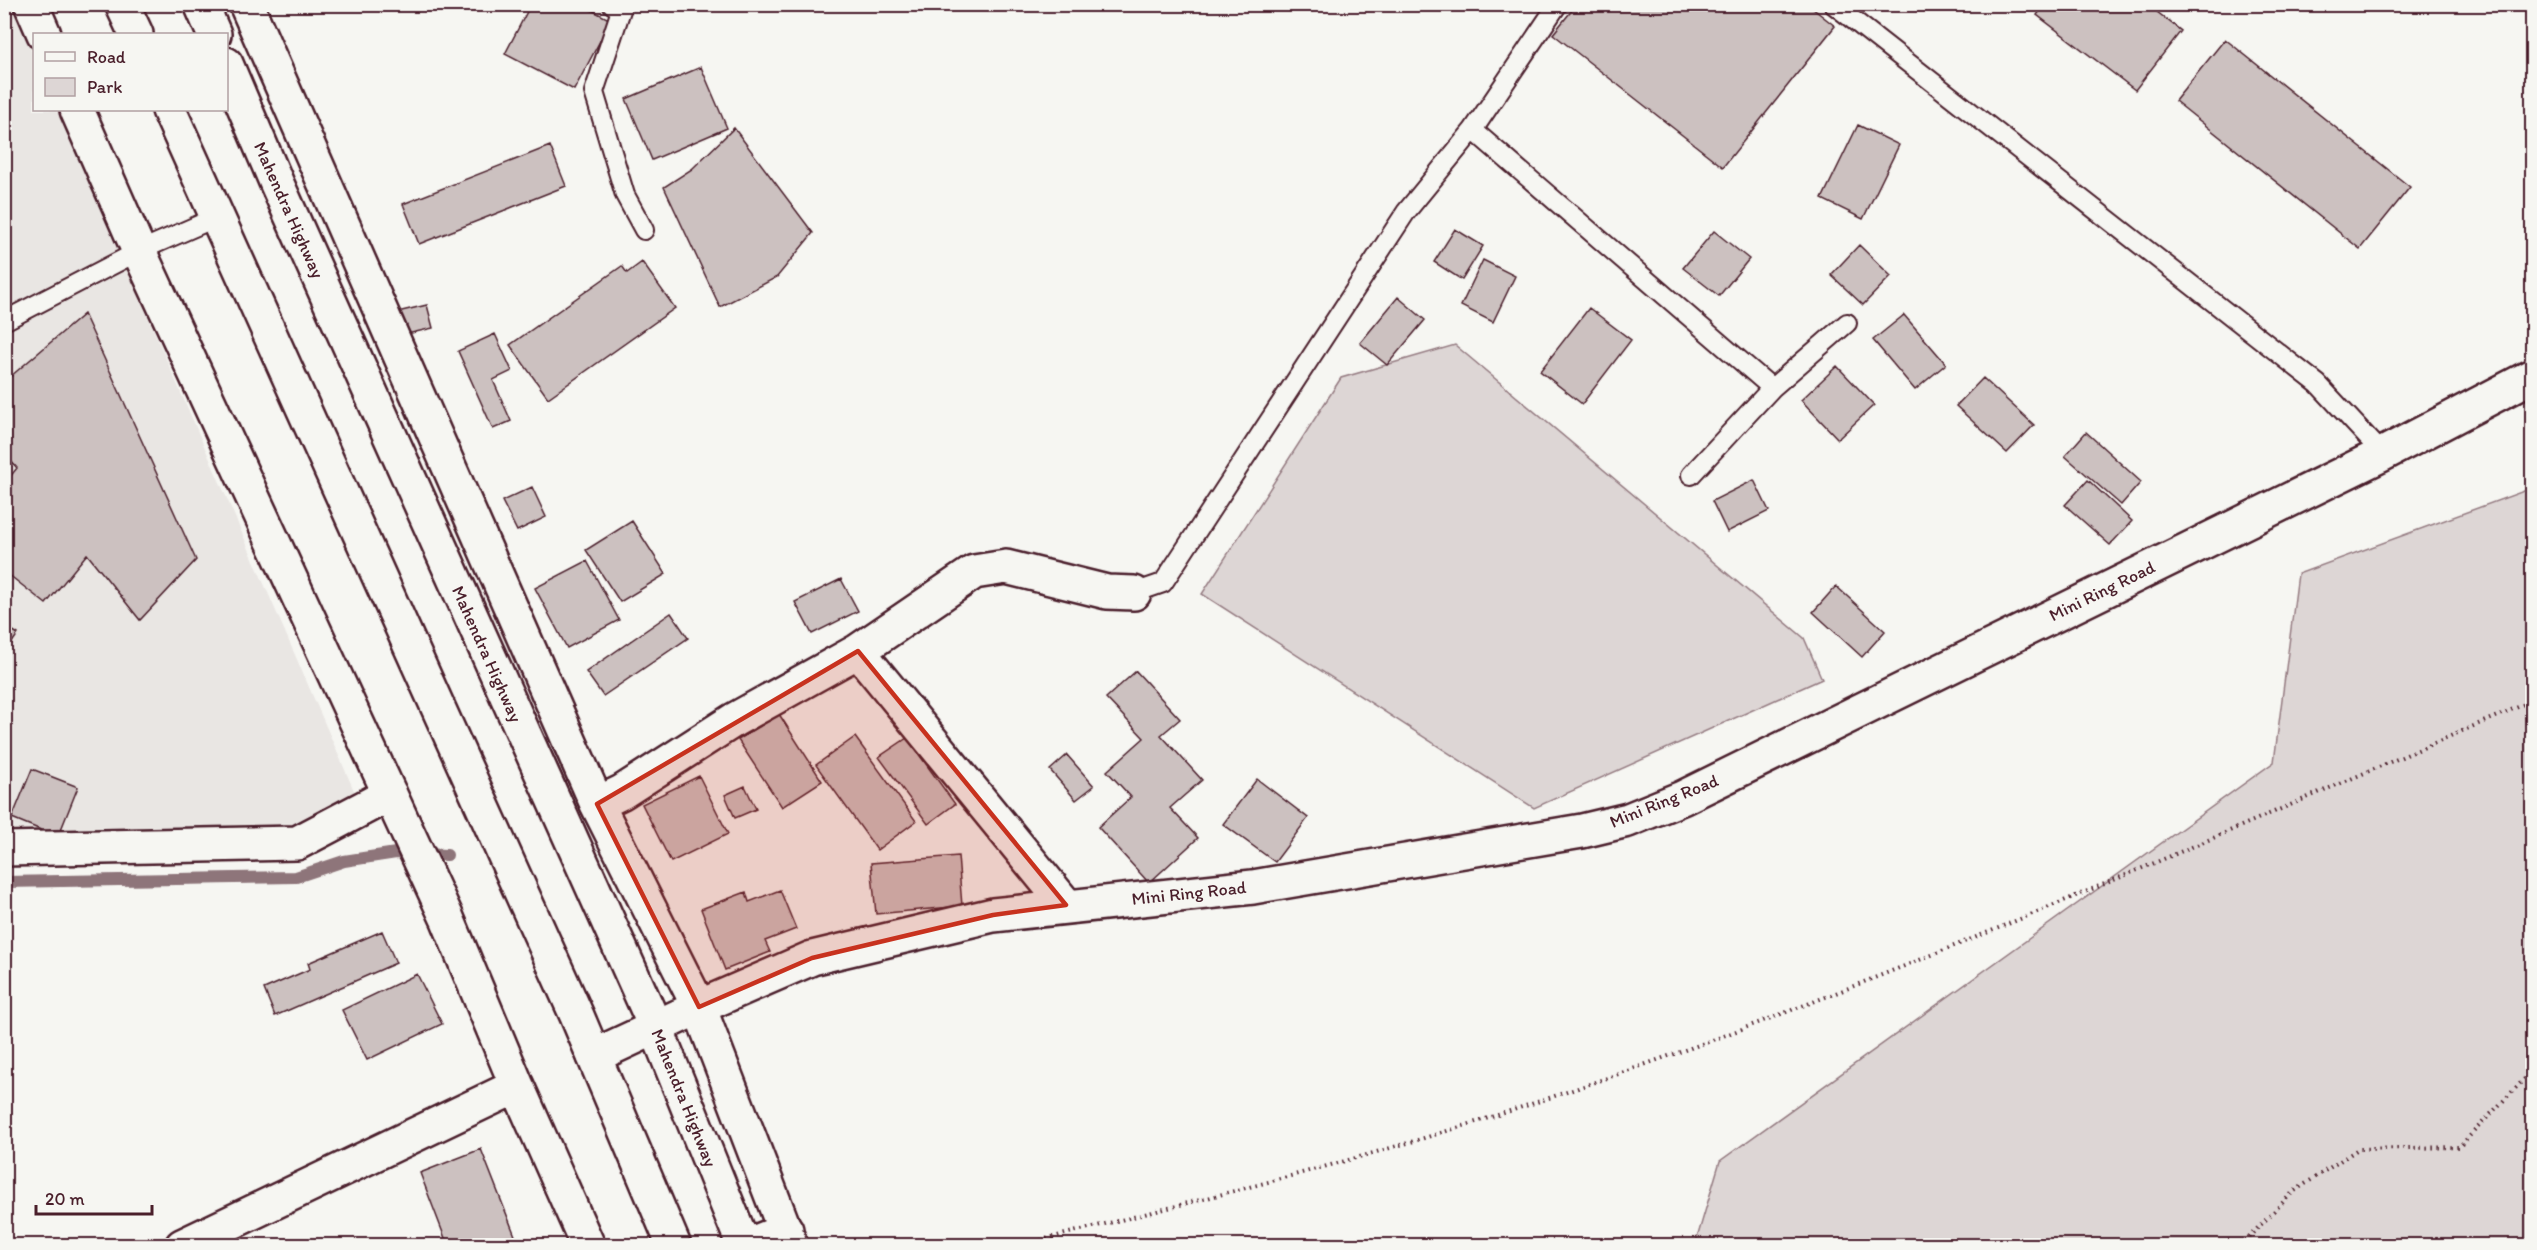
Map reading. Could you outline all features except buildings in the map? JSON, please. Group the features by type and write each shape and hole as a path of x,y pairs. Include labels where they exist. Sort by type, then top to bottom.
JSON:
{"main road":[{"path":"31,4 44,33"},
{"path":"122,4 135,33"},
{"path":"201,4 214,33"},
{"path":"246,4 597,804 699,1007 788,1238 745,1245"},
{"name":"Mahendra Highway","path":"228,69 277,184 656,1028 745,1245"},
{"path":"77,111 447,918 517,1086 588,1245"},
{"path":"169,111 594,1056 674,1245"},
{"name":"Mini Ring Road","path":"594,1056 812,958 993,915 1066,905 1253,887 1570,833 1628,820 1682,798 1815,734 2383,454 2532,376"},
{"path":"597,804 622,792 734,720 858,651 974,572 1006,567 1107,592 1134,593"},
{"path":"858,651 1066,905"},
{"path":"4,849 297,843 392,800"},
{"path":"182,1245 517,1086"}],"lane":[{"path":"612,4 621,10 594,92 625,195 644,230"},
{"path":"1134,593 1163,583 1406,212 1473,130 1558,4"},
{"path":"1833,4 2318,384 2383,454"},
{"path":"1473,130 1772,388"},
{"path":"4,321 140,251 216,217"},
{"path":"1691,475 1772,388 1847,323"}],"path":[{"path":"1017,1245 1276,1182 1539,1102 1793,1011 2032,914 2532,701"},
{"path":"2240,1245 2294,1192 2358,1149 2459,1147 2532,1071"}],"highlighted area":[{"path":"858,651 1066,905 993,915 812,958 699,1007 597,804"}],"shaded area":[{"path":"4,5 12,5 33,54 33,111 58,111 362,809 284,837 5,839"}],"green space":[{"path":"1455,345 1804,638 1822,679 1534,808 1202,594 1341,378"},
{"path":"2532,488 2532,1245 1695,1245 1720,1161 2274,762 2298,574"}],"waterway":[{"path":"4,882 296,877 344,861 396,853 447,855"}]}
